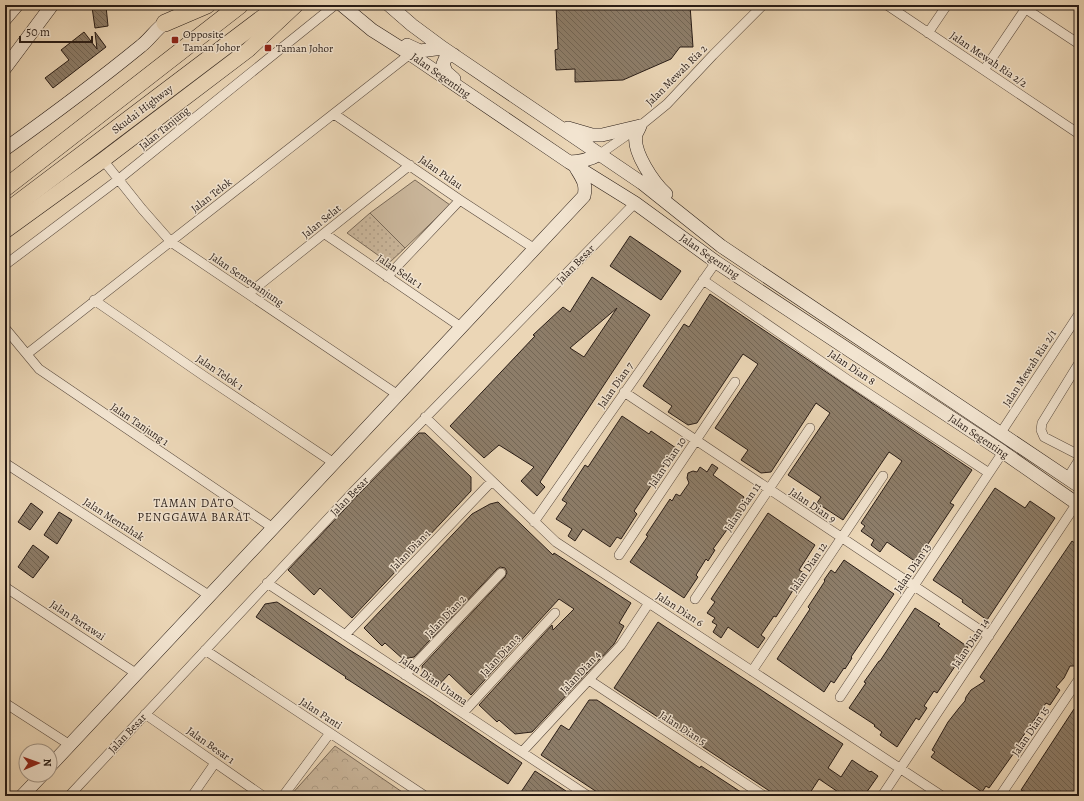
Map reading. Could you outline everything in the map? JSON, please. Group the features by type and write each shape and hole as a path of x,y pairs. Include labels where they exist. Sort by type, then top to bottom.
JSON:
{"highway":[{"path":"165,23 207,5"},
{"name":"Skudai Highway","path":"5,188 240,5"},
{"name":"Skudai Highway","path":"5,213 280,5"}],"main road":[{"path":"5,231 103,160 248,50 296,5"}],"street":[{"path":"5,20 17,5"},
{"path":"5,68 52,5"},
{"path":"5,149 51,116 143,45 157,28 192,5"},
{"name":"Jalan Tanjung","path":"5,265 118,180 335,5"},
{"name":"Jalan Segenting","path":"342,5 372,30 410,54 572,164 635,203 716,262 1003,452 1078,504"},
{"name":"Jalan Segenting","path":"389,5 412,25 443,48 642,183 721,246 1079,486"},
{"name":"Jalan Mewah Ria 2","path":"600,154 640,126 667,104 763,5"},
{"name":"Jalan Mewah Ria 2/2","path":"887,5 1079,134"},
{"path":"928,33 947,5"},
{"path":"984,70 1027,7 1079,44"},
{"path":"372,30 420,51 443,48"},
{"name":"Jalan Telok","path":"26,354 410,54"},
{"path":"454,55 449,55 444,60 443,67 446,72 481,98 497,114"},
{"name":"Jalan Pulau","path":"334,114 535,249"},
{"path":"556,125 592,135 602,136 640,126"},
{"path":"640,126 636,134 636,146 642,160 660,189 688,215 710,244 716,262"},
{"path":"58,758 584,196 586,190 585,184 572,164 587,161 600,154"},
{"path":"600,154 596,164 596,172 598,177 606,185"},
{"name":"Jalan Semenanjung","path":"103,160 170,242 398,395"},
{"name":"Jalan Selat","path":"248,294 410,165"},
{"path":"387,277 460,200"},
{"name":"Jalan Besar","path":"69,796 267,583 425,418 635,203"},
{"name":"Jalan Selat 1","path":"325,234 461,327"},
{"name":"Jalan Dian 7","path":"534,522 716,262"},
{"name":"Jalan Dian 8","path":"703,280 989,473"},
{"name":"Jalan Telok 1","path":"94,300 334,463"},
{"name":"Jalan Mewah Ria 2/1","path":"1000,434 1079,314"},
{"name":"Jalan Tanjung 1","path":"5,328 39,368 273,528"},
{"path":"1079,363 1042,423 1041,430 1044,437 1079,455"},
{"name":"Jalan Dian 10","path":"619,555 735,382"},
{"name":"Jalan Dian 9","path":"624,392 988,636"},
{"name":"Jalan Dian 6","path":"425,418 556,542 942,796"},
{"name":"Jalan Dian 11","path":"694,599 810,428"},
{"name":"Jalan Dian 13","path":"840,697 1003,452"},
{"path":"1067,479 1079,460"},
{"name":"Jalan Mentahak","path":"5,463 210,596"},
{"name":"Jalan Dian 12","path":"752,671 883,476"},
{"name":"Jalan Dian 1","path":"345,635 492,481"},
{"name":"Jalan Dian 14","path":"882,796 1078,504"},
{"name":"Jalan Dian 2","path":"405,675 501,573"},
{"name":"Jalan Dian Utama","path":"267,583 588,796"},
{"name":"Jalan Pertawai","path":"5,587 137,674"},
{"name":"Jalan Dian 4","path":"522,752 621,645 649,603"},
{"name":"Jalan Dian 3","path":"462,713 555,613"},
{"name":"Jalan Panti","path":"205,650 425,796"},
{"name":"Jalan Dian 15","path":"1000,796 1079,679"},
{"name":"Jalan Dian 5","path":"589,680 764,796"},
{"path":"5,703 70,745"},
{"name":"Jalan Besar 1","path":"145,714 263,796"},
{"path":"283,796 330,733"},
{"path":"192,796 215,763"},
{"path":"22,796 34,783"}],"green space":[{"path":"415,180 450,205 405,248 370,213"},
{"path":"370,213 405,248 389,263 347,233"},
{"path":"335,746 408,796 290,796"}],"building":[{"path":"556,5 690,5 693,47 680,47 671,59 623,80 575,82 575,69 556,70 555,50 558,49"},
{"path":"106,6 108,26 95,28 92,7"},
{"path":"84,32 97,49 95,32 106,47 53,88 45,78 69,60 61,50"},
{"path":"630,236 681,271 661,300 610,266"},
{"path":"592,277 650,315 540,482 545,487 537,496 521,481 534,467 499,445 484,458 450,426 535,336 533,335 563,307 570,312","holes":["617,308 584,357 570,348"]},
{"path":"710,294 972,470 950,503 954,505 916,562 887,542 880,552 871,545 874,540 861,531 865,526 861,523 902,461 895,456 889,452 843,520 817,503 821,497 788,475 830,413 816,403 771,472 761,473 741,460 748,450 715,428 758,364 743,354 697,423 688,425 668,412 672,406 643,386 684,324 689,327"},
{"path":"622,416 649,434 651,431 676,448 634,511 637,514 621,539 617,537 610,547 583,529 575,541 568,536 572,529 556,519 567,503 562,500 585,465 588,467"},
{"path":"419,433 425,433 471,477 471,491 352,618 320,588 314,595 288,570 357,496"},
{"path":"712,464 718,468 713,475 744,497 742,500 745,502 735,521 734,520 713,549 715,550 708,561 706,559 696,575 698,577 684,598 630,562 648,536 646,535 670,499 672,501 676,494 680,496 689,483 687,478 688,473 693,471 697,472 700,467 707,472"},
{"path":"995,488 1025,508 1030,501 1055,518 987,620 962,602 963,600 933,580"},
{"path":"498,502 553,555 554,553 631,603 619,623 624,626 614,644 532,732 515,734 499,720 497,722 479,705 552,625 553,630 574,609 559,599 471,695 449,674 437,687 423,677 422,666 505,577 507,572 505,568 500,567 497,569 414,657 403,659 385,643 382,646 364,628 472,514 490,504"},
{"path":"31,503 43,512 30,530 18,522"},
{"path":"59,512 72,520 57,544 44,535"},
{"path":"768,513 815,545 799,570 804,573 776,617 774,616 761,635 765,638 758,648 728,627 721,638 713,632 717,625 712,622 715,618 707,613 715,602 711,599"},
{"path":"1072,541 1079,546 1079,661 1076,666 1070,666 1064,678 1056,687 1060,690 1050,705 1046,703 1019,742 1021,743 989,788 986,786 982,792 931,757 935,752 932,750 948,722 965,701 971,690 985,681 980,677"},
{"path":"33,545 49,557 33,578 18,567"},
{"path":"844,560 894,594 851,657 852,658 845,669 844,668 834,683 831,681 824,692 777,659 810,609 808,607 825,581 824,580 831,570 835,573"},
{"path":"277,602 428,699 522,763 508,784 345,678 346,677 256,617 265,604"},
{"path":"915,608 940,624 938,626 968,647 937,693 934,691 924,706 927,708 919,720 916,718 897,747 880,735 882,732 874,726 875,725 849,708 866,683 864,682 880,661"},
{"path":"658,622 843,744 828,768 841,777 852,760 878,776 864,796 844,796 819,779 808,796 777,796 614,688"},
{"path":"589,700 597,700 700,768 701,766 747,796 603,796 541,755 561,725 569,730"},
{"path":"1074,709 1079,713 1079,796 1023,796 1025,792 1021,790"},
{"path":"535,771 566,791 563,796 527,796 521,792"}],"place":[{"name":"Opposite Taman Johor","path":"175,40"},
{"name":"Taman Johor","path":"268,48"}],"district":[{"name":"TAMAN DATO PENGGAWA BARAT","path":"194,510"}]}
